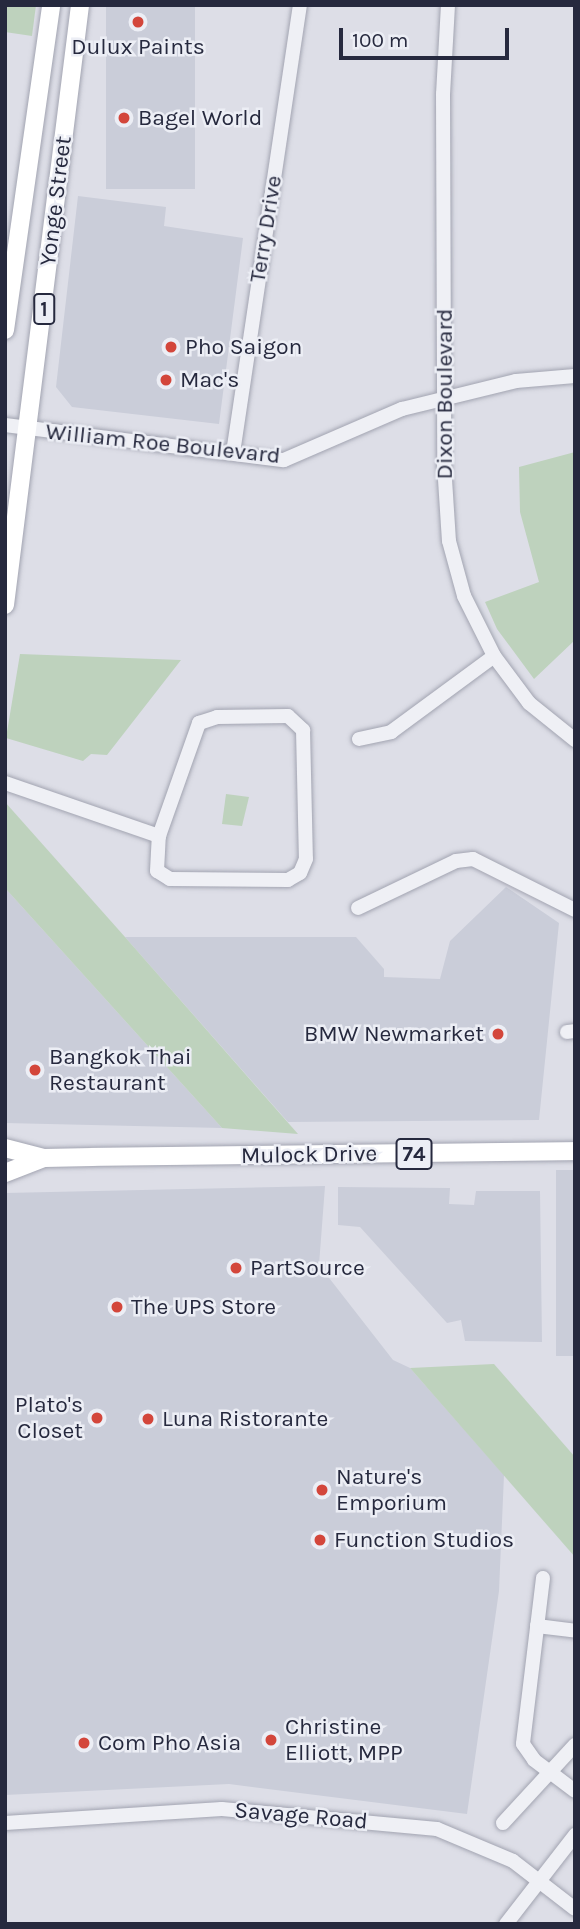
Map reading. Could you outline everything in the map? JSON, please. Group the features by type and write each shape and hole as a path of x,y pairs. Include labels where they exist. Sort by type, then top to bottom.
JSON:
{"main road":[{"name":"Yonge Street","path":"5,330 51,5"},
{"name":"Yonge Street","path":"5,605 30,429 80,5"},
{"name":"Mulock Drive","path":"5,1148 44,1158 575,1151"},
{"name":"Mulock Drive","path":"5,1172 44,1158"}],"street":[{"name":"Terry Drive","path":"233,453 300,5"},
{"name":"Dixon Boulevard","path":"448,5 443,94 447,399 444,464 449,541 464,596 494,656 529,703 575,740"},
{"name":"William Roe Boulevard","path":"5,425 284,460 402,409 516,382 575,376"},
{"path":"359,739 391,732 494,656"},
{"path":"288,716 299,722 306,859 300,873 288,880 170,879 154,863 159,836 202,721 288,716"},
{"path":"5,783 159,836"},
{"path":"358,908 456,861 473,859 575,910"},
{"path":"543,1578 523,1744 534,1760 575,1791"},
{"path":"537,1626 575,1630"},
{"path":"503,1823 549,1769 575,1745"},
{"name":"Savage Road","path":"5,1823 222,1809 358,1819 437,1829 513,1861 575,1909"},
{"path":"506,1924 575,1835"}],"shaded area":[{"path":"106,5 195,5 195,189 106,189"},
{"path":"78,196 166,207 164,226 243,238 219,424 72,407 56,387"},
{"path":"506,887 559,923 539,1120 288,1122 125,937 356,937 384,969 384,977 440,979 450,941"},
{"path":"5,888 222,1128 5,1123"},
{"path":"556,1170 575,1170 575,1356 556,1356"},
{"path":"325,1186 319,1265 393,1360 410,1368 504,1475 499,1591 467,1814 229,1784 5,1795 5,1193"},
{"path":"338,1187 450,1188 449,1204 474,1205 476,1191 540,1191 542,1342 465,1341 461,1320 447,1323 360,1227 338,1225"}],"green space":[{"path":"5,5 36,5 32,36 5,32"},
{"path":"575,452 575,640 534,679 497,629 485,602 539,582 520,512 519,467"},
{"path":"20,654 181,660 107,755 91,754 83,761 6,738"},
{"path":"226,794 249,797 242,826 222,824"},
{"path":"5,802 298,1134 222,1128 5,888"},
{"path":"494,1364 575,1457 575,1557 410,1368"}],"place":[{"name":"Dulux Paints","path":"138,22"},
{"name":"Bagel World","path":"124,118"},
{"name":"Pho Saigon","path":"171,347"},
{"name":"Mac's","path":"166,380"},
{"name":"BMW Newmarket","path":"498,1034"},
{"name":"Bangkok Thai Restaurant","path":"35,1070"},
{"name":"PartSource","path":"236,1268"},
{"name":"The UPS Store","path":"117,1307"},
{"name":"Plato's Closet","path":"97,1418"},
{"name":"Luna Ristorante","path":"148,1419"},
{"name":"Nature's Emporium","path":"322,1490"},
{"name":"Function Studios","path":"320,1540"},
{"name":"Christine Elliott, MPP","path":"271,1740"},
{"name":"Com Pho Asia","path":"84,1743"}]}
